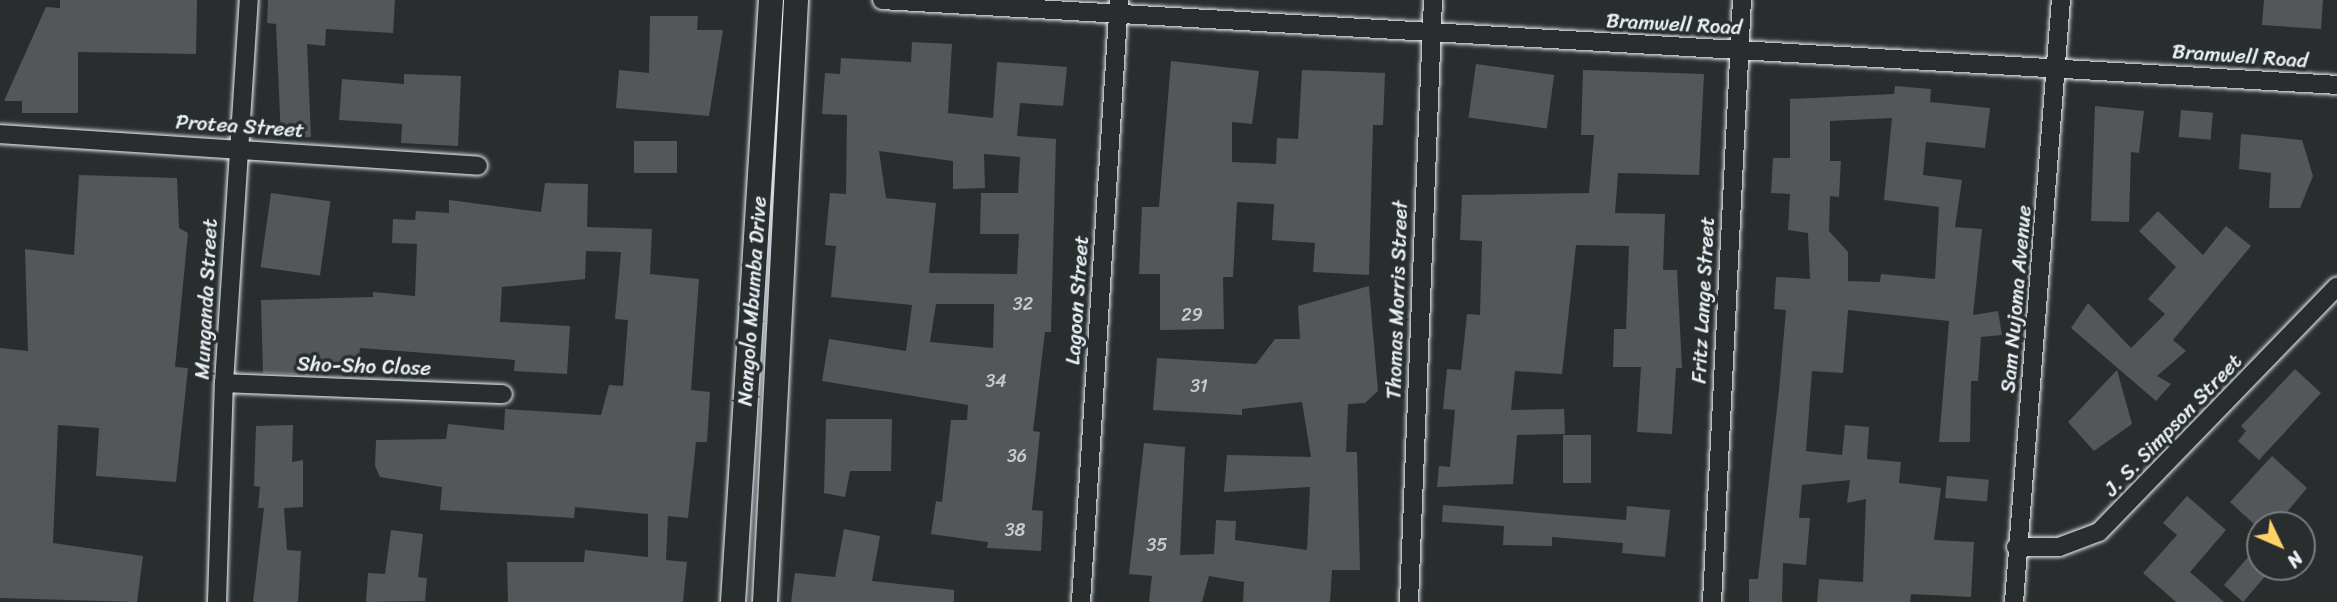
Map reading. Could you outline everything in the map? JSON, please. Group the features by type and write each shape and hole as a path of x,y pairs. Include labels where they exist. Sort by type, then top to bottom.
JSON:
{"street":[{"name":"Munganda Street","path":"217,602 224,383 250,0"},
{"name":"Nangolo Mbumba Drive","path":"733,602 771,0"},
{"name":"Nangolo Mbumba Drive","path":"765,602 796,0"},
{"name":"Bramwell Road","path":"882,0 1118,7 1430,32 2337,85"},
{"name":"Thomas Morris Street","path":"1409,602 1433,0"},
{"name":"Fritz Lange Street","path":"1712,602 1742,0"},
{"name":"Sam Nujoma Avenue","path":"2014,602 2059,68 2061,0"},
{"name":"Lagoon Street","path":"1081,602 1118,7"},
{"name":"Protea Street","path":"0,134 478,166"},
{"name":"J. S. Simpson Street","path":"2017,547 2059,547 2099,532 2337,286"},
{"name":"Sho-Sho Close","path":"224,383 503,394"}],"building":[{"path":"60,0 197,0 196,54 78,52 78,113 22,113 22,101 4,101 46,7 60,8"},
{"path":"268,0 395,0 393,33 326,29 325,46 307,44 311,137 281,138 276,24 267,23"},
{"path":"2264,0 2323,0 2321,29 2262,25"},
{"path":"650,16 698,16 697,30 723,30 709,116 616,108 619,70 649,73"},
{"path":"912,42 952,44 948,113 993,118 997,62 1067,67 1063,106 1020,103 1017,136 1056,139 1051,332 1045,332 1033,431 1040,432 1032,510 1043,511 1041,551 987,548 988,542 931,534 936,501 942,502 951,420 967,420 968,405 822,381 829,339 906,351 912,305 831,297 836,246 825,245 830,193 846,194 847,115 822,114 825,73 840,74 841,58 911,62","holes":["879,151 953,161 953,189 985,188 984,154 1020,157 1018,193 981,193 980,234 1019,234 1017,274 929,273 936,203 886,198","936,304 994,304 993,348 930,342"]},
{"path":"1171,61 1259,71 1252,124 1232,122 1232,162 1276,164 1277,138 1298,139 1302,70 1385,73 1383,125 1373,125 1369,275 1313,272 1315,243 1272,240 1274,204 1237,202 1233,277 1223,277 1224,329 1160,330 1160,274 1139,274 1142,207 1159,207"},
{"path":"1476,64 1554,75 1547,128 1468,117"},
{"path":"1583,70 1704,74 1699,175 1618,173 1615,213 1665,214 1663,270 1677,270 1682,368 1676,368 1672,434 1637,432 1641,367 1613,367 1614,329 1626,329 1629,246 1576,245 1562,374 1515,371 1511,410 1564,409 1565,434 1517,435 1513,484 1437,487 1439,466 1450,467 1455,410 1443,409 1447,369 1461,370 1467,314 1480,315 1482,241 1460,240 1462,195 1589,193 1594,135 1581,135"},
{"path":"404,74 461,76 458,146 401,143 402,124 339,120 342,79 404,84"},
{"path":"1895,86 1931,89 1930,102 1990,108 1985,148 1926,142 1923,175 1962,180 1955,227 1982,229 1973,315 1998,311 2002,335 1981,337 1978,381 1971,381 1970,442 1939,442 1949,321 1848,310 1843,373 1812,371 1806,451 1842,455 1845,425 1869,427 1867,459 1901,462 1899,483 1941,488 1934,540 1974,542 1971,597 1911,594 1910,602 1817,602 1819,579 1863,582 1866,499 1847,503 1850,480 1802,485 1799,518 1810,518 1806,565 1783,563 1782,602 1749,602 1749,579 1758,579 1786,310 1774,309 1776,277 1810,279 1808,233 1788,230 1790,194 1771,193 1773,158 1790,158 1790,99 1894,94","holes":["1892,118 1884,200 1939,207 1935,279 1881,274 1880,282 1848,281 1848,252 1829,231 1830,196 1839,197 1841,161 1830,161 1830,121"]},
{"path":"2095,106 2144,111 2139,153 2131,152 2129,222 2091,221"},
{"path":"2181,110 2213,113 2211,140 2179,137"},
{"path":"2241,134 2302,140 2313,176 2300,208 2269,208 2271,173 2239,169"},
{"path":"634,141 677,141 677,173 634,173"},
{"path":"79,175 177,178 179,228 188,233 175,367 188,368 176,482 96,476 99,428 58,425 53,543 143,556 137,602 0,598 0,348 28,351 25,249 74,255"},
{"path":"545,183 588,184 587,227 652,229 650,274 699,279 691,390 710,392 707,442 696,442 688,518 668,516 666,560 687,562 683,602 508,602 507,562 584,562 585,550 648,557 648,514 575,507 574,518 440,510 442,487 380,477 375,466 376,440 446,439 448,424 504,430 505,409 601,415 609,385 623,386 628,320 615,319 621,252 586,251 585,279 502,287 500,322 570,326 567,374 514,371 515,360 360,348 358,365 314,360 315,375 263,373 261,300 373,297 373,292 415,296 417,244 392,243 393,219 415,220 416,211 449,213 449,200 541,212"},
{"path":"271,193 330,201 320,276 261,267"},
{"path":"2158,211 2203,255 2226,226 2251,246 2173,340 2186,351 2157,376 2171,384 2156,401 2071,328 2088,303 2131,348 2165,314 2148,299 2176,267 2139,231"},
{"path":"1369,286 1378,391 1365,403 1348,404 1346,452 1357,452 1360,570 1332,570 1330,602 1243,602 1244,582 1209,576 1202,602 1149,602 1152,576 1129,574 1144,443 1185,447 1180,555 1214,554 1216,520 1236,521 1235,540 1307,550 1310,487 1224,492 1227,455 1311,457 1302,402 1242,409 1242,415 1153,410 1157,358 1256,364 1275,339 1300,339 1298,306"},
{"path":"2295,369 2321,393 2259,460 2238,441 2246,431 2241,426"},
{"path":"2117,370 2132,424 2094,451 2068,422"},
{"path":"826,419 892,419 891,471 850,471 845,497 824,493"},
{"path":"293,425 292,462 303,460 303,507 284,508 287,550 301,551 298,602 253,602 264,508 258,508 260,487 254,486 256,426"},
{"path":"1563,435 1591,435 1591,483 1563,483"},
{"path":"2272,456 2307,488 2288,511 2246,511 2246,517 2230,502"},
{"path":"1947,476 1989,480 1987,502 1945,498"},
{"path":"2187,496 2226,530 2190,572 2224,602 2176,602 2143,573 2177,535 2163,523"},
{"path":"1443,505 1626,520 1627,506 1670,510 1665,557 1622,553 1623,543 1552,537 1552,546 1503,545 1504,526 1442,522"},
{"path":"844,529 880,536 872,581 954,590 954,602 791,602 795,573 835,577"},
{"path":"391,530 423,534 418,577 427,578 425,601 366,602 368,573 385,574"},
{"path":"2246,559 2246,581 2261,581 2243,602 2224,585"}]}
